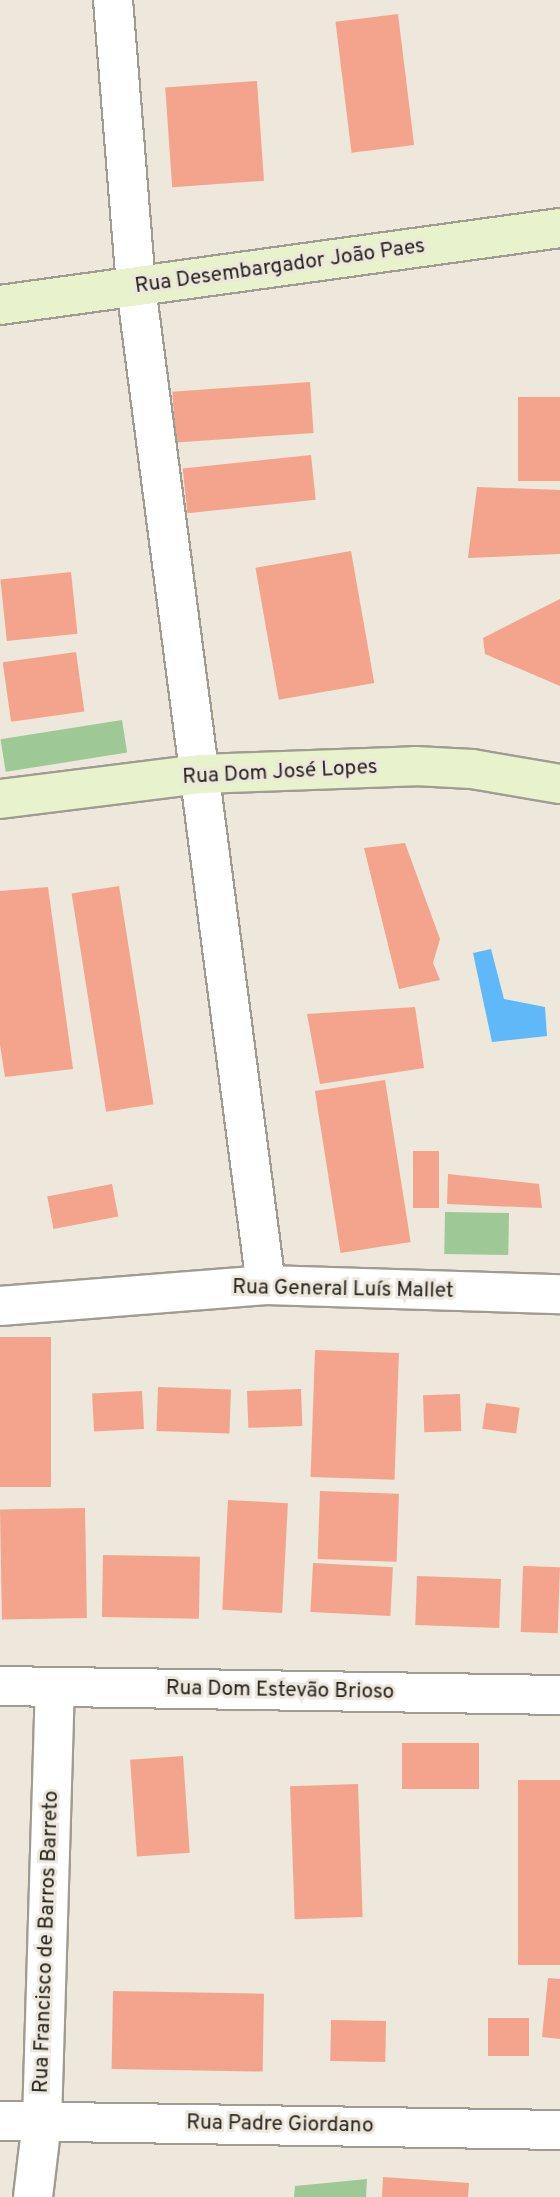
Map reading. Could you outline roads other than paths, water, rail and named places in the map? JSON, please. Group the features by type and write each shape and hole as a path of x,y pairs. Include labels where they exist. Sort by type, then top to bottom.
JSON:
{"street":[{"path":"113,0 136,287 266,1285"},
{"name":"Rua Desembargador João Paes","path":"0,305 560,228"},
{"name":"Rua Dom José Lopes","path":"0,799 201,775 415,766 472,769 560,784"},
{"name":"Rua General Luís Mallet","path":"0,1306 266,1285 560,1294"},
{"name":"Rua Dom Estevão Brioso","path":"0,1686 560,1695"},
{"name":"Rua Francisco de Barros Barreto","path":"33,2197 42,2121 55,1687"},
{"name":"Rua Padre Giordano","path":"0,2121 560,2130"}],"water":[{"path":"491,949 504,999 545,1007 547,1036 492,1042 473,953"}]}
